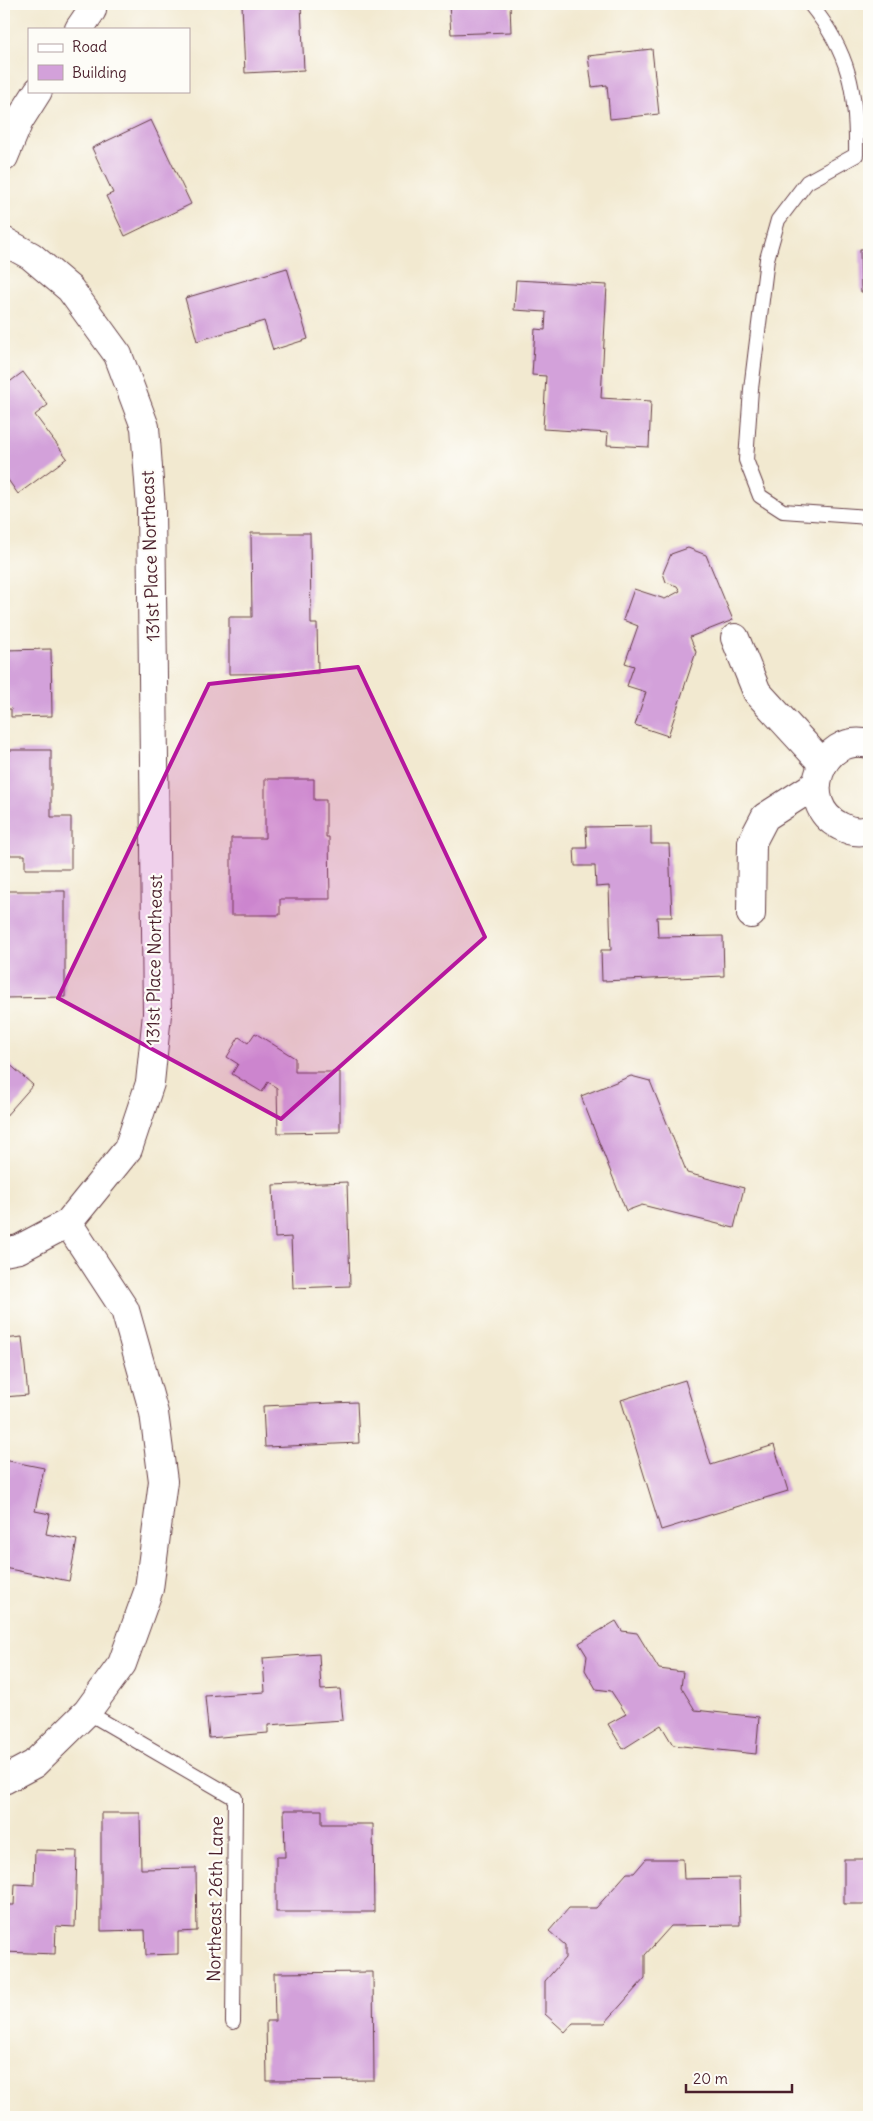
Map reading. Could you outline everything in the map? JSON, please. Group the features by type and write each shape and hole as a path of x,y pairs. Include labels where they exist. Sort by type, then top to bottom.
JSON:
{"street":[{"path":"4,157 19,122 37,92"},
{"name":"131st Place Northeast","path":"4,241 31,256 70,289 118,355 145,427 151,508 157,1014 150,1083 128,1149 68,1223"},
{"path":"735,638 756,692 819,774 817,800 823,813 834,824 847,830 869,830"},
{"path":"751,914 752,842 765,817 819,774 837,749 850,744 869,744"},
{"path":"4,1252 19,1249 68,1223 125,1310 154,1413 163,1480 149,1589 122,1664 87,1712 34,1764 4,1780"}],"lane":[{"path":"810,4 836,40 852,82 857,121 856,155 807,182 778,220 767,259 751,390 746,460 760,496 783,511 869,517"},
{"name":"Northeast 26th Lane","path":"87,1712 235,1798 233,2022"}],"highlighted area":[{"path":"358,667 485,937 281,1119 58,998 209,684"}],"building":[{"path":"242,4 301,4 304,70 245,73"},
{"path":"449,4 510,4 511,32 451,34"},
{"path":"652,49 659,114 610,119 607,85 592,87 588,56"},
{"path":"151,120 191,204 125,236 106,196 113,193 92,148"},
{"path":"860,249 869,249 869,292 861,292"},
{"path":"287,268 308,339 273,350 264,321 197,341 185,298"},
{"path":"516,280 607,285 601,398 651,401 649,447 607,445 608,433 543,429 546,376 532,375 535,329 545,330 546,312 514,310"},
{"path":"23,372 48,405 35,415 67,458 18,494 4,474 4,386"},
{"path":"251,533 310,533 311,624 317,624 318,673 229,674 229,617 252,617"},
{"path":"688,548 706,555 733,620 690,637 696,652 668,736 635,725 646,692 627,686 634,666 625,663 638,626 623,620 634,589 665,599 680,591 677,586 666,582 663,573 671,554"},
{"path":"51,649 52,716 11,717 11,709 4,709 4,650"},
{"path":"4,750 51,750 51,817 71,817 71,869 25,869 25,855 4,855"},
{"path":"265,779 314,779 314,800 326,800 326,837 329,837 330,899 280,899 280,915 231,915 231,838 265,838"},
{"path":"651,826 651,844 669,844 672,917 657,917 658,937 723,936 724,976 602,981 601,950 611,950 609,886 596,887 595,866 575,866 574,848 587,848 586,827"},
{"path":"4,891 65,891 65,997 4,998"},
{"path":"255,1033 295,1058 295,1072 340,1072 340,1132 278,1133 277,1088 268,1082 262,1092 232,1074 238,1064 227,1057 239,1037 248,1043"},
{"path":"6,1061 33,1085 4,1118 4,1063"},
{"path":"631,1076 650,1081 687,1173 744,1188 734,1228 642,1205 626,1211 581,1096"},
{"path":"347,1182 350,1286 293,1288 291,1237 275,1238 273,1185"},
{"path":"22,1337 28,1395 4,1397 4,1339"},
{"path":"685,1380 711,1465 774,1445 788,1491 661,1530 621,1400"},
{"path":"357,1402 359,1443 265,1447 263,1406"},
{"path":"4,1460 44,1468 35,1511 50,1514 46,1534 77,1540 69,1581 4,1568"},
{"path":"616,1621 622,1631 637,1633 659,1669 683,1672 681,1687 695,1710 759,1717 756,1754 673,1745 661,1725 623,1749 608,1724 626,1714 611,1691 596,1689 585,1670 587,1656 579,1643"},
{"path":"319,1654 321,1690 340,1689 343,1720 268,1725 268,1733 209,1738 205,1696 265,1692 263,1658"},
{"path":"284,1810 322,1810 322,1824 373,1824 374,1912 276,1912 276,1857 285,1857"},
{"path":"101,1813 140,1813 141,1869 196,1868 197,1931 178,1932 178,1954 146,1955 145,1930 101,1931"},
{"path":"35,1850 77,1851 75,1927 56,1926 55,1954 4,1952 4,1905 14,1905 15,1884 34,1885"},
{"path":"646,1859 683,1859 684,1879 739,1878 740,1925 671,1926 645,1955 645,1978 605,2023 573,2023 565,2032 545,2014 545,1981 565,1958 565,1945 549,1931 569,1908 596,1908 627,1873 634,1873"},
{"path":"844,1859 869,1859 869,1904 844,1904"},
{"path":"373,1972 374,2080 267,2081 266,2021 275,2021 274,1973"}]}
